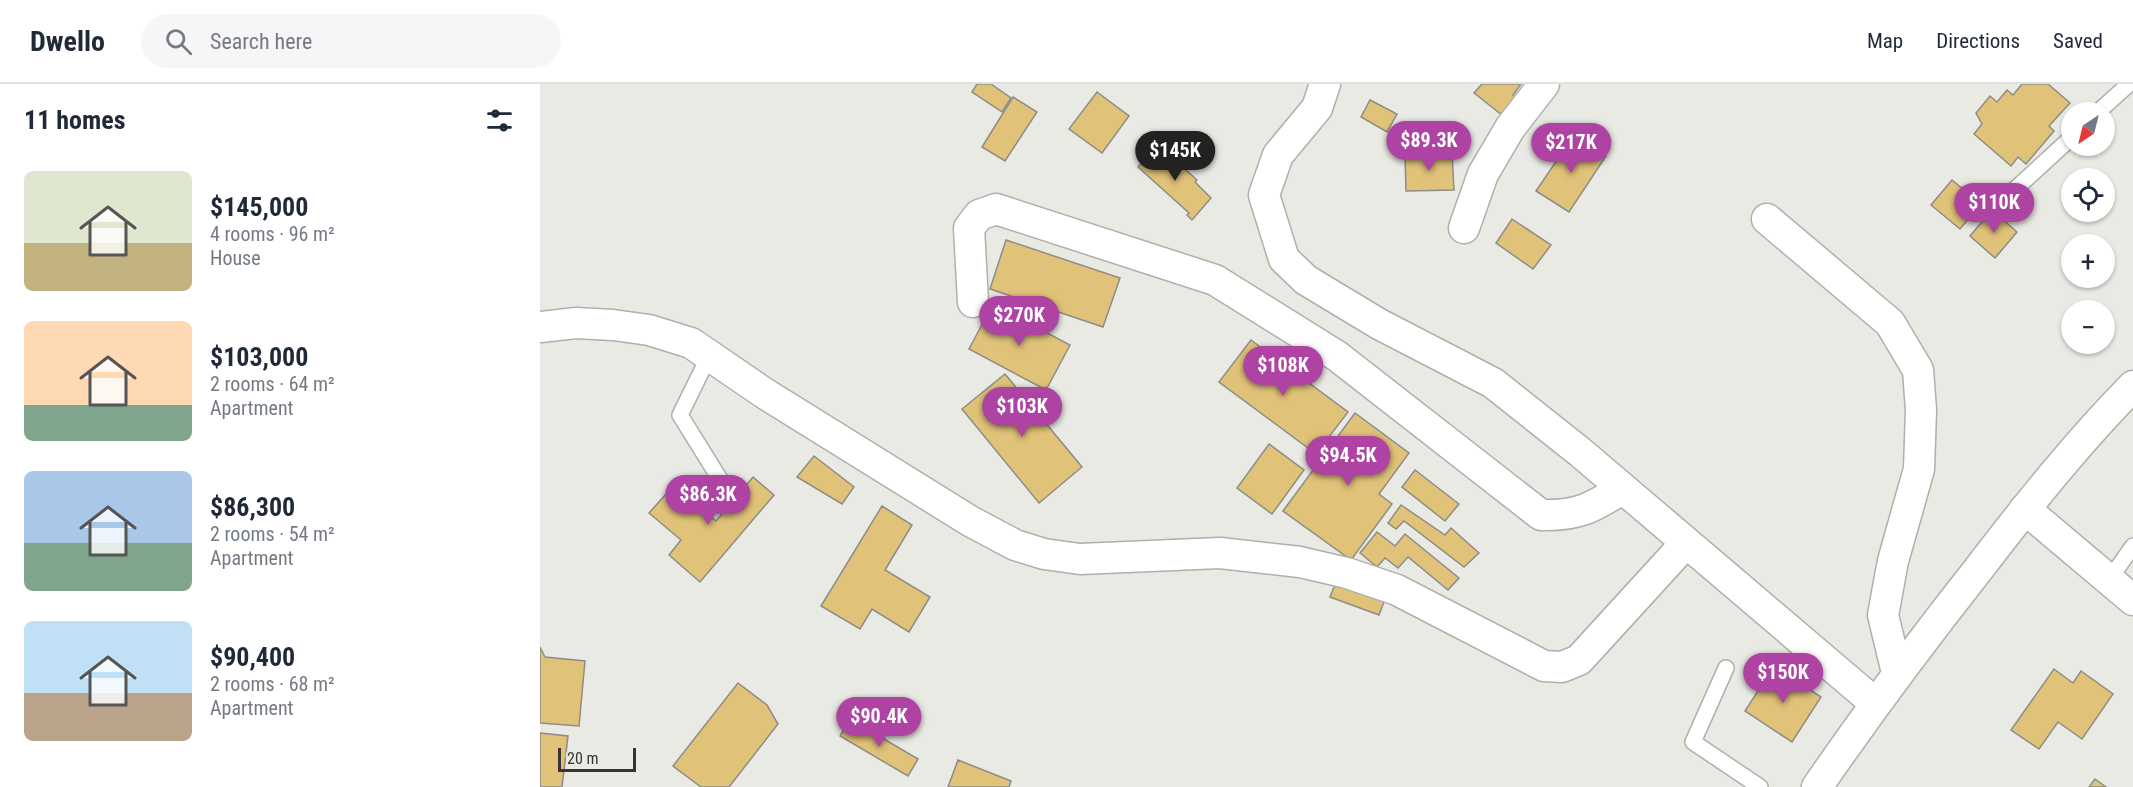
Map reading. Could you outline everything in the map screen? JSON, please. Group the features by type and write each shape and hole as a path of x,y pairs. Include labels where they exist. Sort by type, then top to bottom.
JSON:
{"street":[{"path":"1325,84 1317,108 1278,155 1265,188 1264,195 1284,259 1306,280 1340,302 1493,383 1533,414 1875,703"},
{"path":"1464,228 1483,174 1510,128 1544,84"},
{"path":"973,302 969,228 979,215 996,209 1215,280 1337,356 1541,515 1565,516 1588,510 1622,489"},
{"path":"1767,219 1890,323 1918,370 1921,410 1919,469 1893,561 1883,615 1897,674"},
{"path":"540,327 576,322 649,330 691,343 765,393 970,521 1015,546 1044,554 1080,559 1220,553 1300,562 1347,573 1397,590 1544,666 1562,668 1580,660 1685,544"},
{"path":"1817,787 1875,703 2025,509 2088,431 2133,386"},
{"path":"2025,509 2133,600"}],"lane":[{"path":"2109,102 2129,84"},
{"path":"2011,193 2061,147"},
{"path":"710,354 680,415 721,481"},
{"path":"2109,580 2133,546"},
{"path":"1726,668 1693,742 1760,787"}],"building":[{"path":"977,84 991,84 1011,98 1002,112 972,92"},
{"path":"1482,84 1521,84 1513,95 1521,102 1507,119 1474,93"},
{"path":"2022,84 2048,84 2069,102 2061,102 2061,113 2049,126 2054,131 2026,164 2018,157 2011,166 1974,134 1982,124 1976,113 1990,96 1997,102 2007,90 2013,95"},
{"path":"1097,92 1129,116 1102,153 1069,129"},
{"path":"1013,97 1037,112 1005,161 982,147"},
{"path":"1370,100 1397,114 1387,132 1361,117"},
{"path":"1574,135 1606,156 1569,212 1536,191"},
{"path":"1156,147 1164,155 1167,153 1197,180 1195,182 1211,198 1192,220 1187,215 1189,213 1138,167"},
{"path":"1452,153 1454,190 1406,191 1405,155"},
{"path":"1952,180 1981,204 1960,229 1931,205"},
{"path":"1992,210 2017,232 1995,258 1970,236"},
{"path":"1512,219 1551,245 1533,269 1496,243"},
{"path":"1006,240 1120,278 1103,327 990,289"},
{"path":"993,304 1070,345 1046,390 969,349"},
{"path":"1251,340 1348,412 1316,454 1219,382"},
{"path":"1005,374 1082,467 1039,503 962,409"},
{"path":"1355,413 1409,453 1379,494 1392,504 1351,560 1283,511"},
{"path":"1269,444 1304,470 1272,514 1237,488"},
{"path":"814,456 854,487 842,504 797,477"},
{"path":"1415,470 1459,504 1445,521 1402,487"},
{"path":"753,477 774,495 700,582 669,555 681,540 649,513 674,485 716,521"},
{"path":"1401,505 1445,535 1451,528 1479,553 1464,567 1404,521 1396,529 1388,523"},
{"path":"882,506 912,525 885,570 930,597 909,632 872,609 860,629 821,606"},
{"path":"1377,532 1395,546 1405,534 1459,578 1448,590 1408,557 1398,568 1385,558 1377,567 1360,553"},
{"path":"1336,582 1385,599 1379,615 1330,597"},
{"path":"540,647 545,657 585,661 579,726 540,723"},
{"path":"1774,666 1821,697 1792,742 1745,711"},
{"path":"2054,669 2073,683 2081,671 2113,694 2082,739 2058,722 2039,749 2011,730"},
{"path":"738,683 767,705 778,724 729,787 701,787 673,766"},
{"path":"850,719 918,759 908,776 840,736"},
{"path":"540,733 568,736 562,787 540,787"},
{"path":"958,760 1011,781 1009,787 948,787"},
{"path":"2095,779 2106,787 2089,787"}]}
